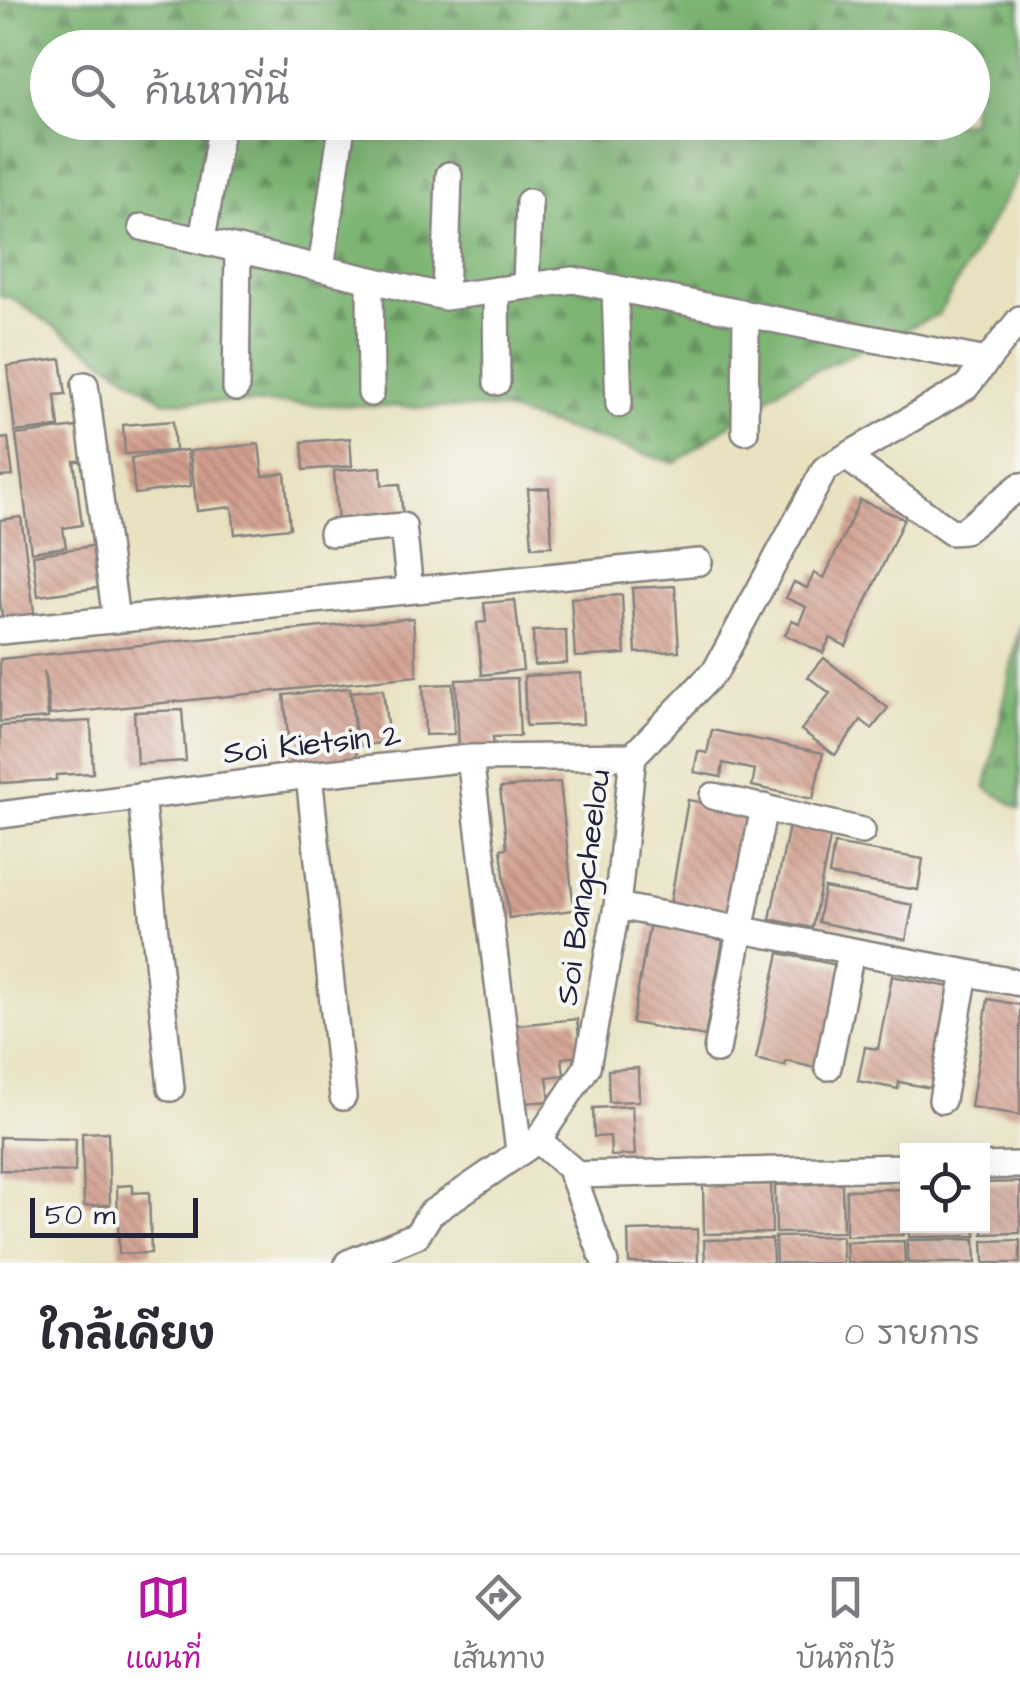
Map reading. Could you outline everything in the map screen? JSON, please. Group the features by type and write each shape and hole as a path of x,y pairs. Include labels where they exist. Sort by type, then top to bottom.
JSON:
{"street":[{"path":"202,240 219,140"},
{"path":"321,268 340,140"},
{"path":"444,297 449,175"},
{"path":"526,286 529,202"},
{"path":"142,227 444,297 572,280 986,361"},
{"path":"236,388 238,249"},
{"path":"370,280 371,393"},
{"path":"614,288 620,404"},
{"path":"496,290 498,382"},
{"path":"745,431 746,314"},
{"name":"Soi Bangcheelou","path":"348,1263 417,1235 430,1214 528,1146 588,1067 617,906 633,756 716,670 825,469 966,387 1020,319"},
{"path":"85,385 116,620"},
{"path":"846,457 951,532 964,530 1020,486"},
{"path":"332,533 403,526 410,590"},
{"path":"0,631 699,562"},
{"name":"Soi Kietsin 2","path":"0,816 470,758 633,756"},
{"path":"470,758 528,1146 570,1168 605,1263"},
{"path":"309,775 343,1097"},
{"path":"140,796 172,1088"},
{"path":"713,796 862,830"},
{"path":"717,1050 764,807"},
{"path":"617,906 1020,983"},
{"path":"828,1067 851,952"},
{"path":"942,1100 965,973"},
{"path":"990,1166 1020,1165"},
{"path":"572,1175 900,1167"},
{"path":"411,1263 417,1235"}],"green space":[{"path":"0,0 1020,0 1020,172 939,314 787,384 675,463 500,409 164,401 10,297 0,297"},
{"path":"1020,625 1020,809 986,788"}],"building":[{"path":"61,359 66,394 55,395 59,427 15,432 7,366"},
{"path":"173,421 175,451 125,454 123,425"},
{"path":"77,427 82,461 74,461 82,525 63,528 66,547 31,552 16,435"},
{"path":"8,438 13,476 0,477 0,439"},
{"path":"350,438 352,466 304,470 302,442"},
{"path":"259,444 263,476 285,473 290,528 235,534 232,507 197,511 190,451"},
{"path":"187,450 191,486 135,494 131,458"},
{"path":"381,467 382,485 400,484 403,518 338,523 334,471"},
{"path":"549,488 552,546 532,547 528,489"},
{"path":"860,500 904,519 846,646 830,638 823,653 785,635 792,620 799,623 806,607 786,598 794,582 807,588 814,573 824,578"},
{"path":"21,517 35,619 3,623 0,520"},
{"path":"98,545 104,587 38,596 33,555"},
{"path":"675,586 679,651 636,653 632,588"},
{"path":"622,595 625,654 575,657 571,598"},
{"path":"515,600 523,670 482,675 477,623 486,622 484,603"},
{"path":"413,618 417,676 50,715 44,671 48,718 0,722 0,659"},
{"path":"566,630 567,663 534,665 533,631"},
{"path":"824,658 888,708 872,729 861,720 835,755 801,730 830,693 808,677"},
{"path":"581,673 583,724 526,726 524,676"},
{"path":"517,678 520,736 493,737 494,750 459,751 456,680"},
{"path":"453,684 454,734 425,735 423,685"},
{"path":"350,688 357,756 291,766 284,695"},
{"path":"383,689 389,742 357,746 351,692"},
{"path":"182,710 186,761 137,764 134,712"},
{"path":"91,721 93,773 56,775 56,780 0,783 0,726"},
{"path":"712,730 823,753 813,799 752,786 755,770 723,763 721,777 694,772 698,751 707,753"},
{"path":"560,782 574,910 509,918 501,849 507,848 500,788"},
{"path":"688,800 753,812 735,916 670,904"},
{"path":"790,821 832,829 812,928 770,919"},
{"path":"834,844 923,859 918,890 829,875"},
{"path":"824,888 913,905 906,940 818,922"},
{"path":"650,922 724,935 705,1036 632,1023"},
{"path":"779,953 842,966 820,1069 756,1059"},
{"path":"892,976 955,988 936,1089 899,1082 898,1089 858,1081 865,1047 878,1049"},
{"path":"988,999 1020,1005 1020,1115 971,1107"},
{"path":"577,1019 581,1056 562,1058 564,1075 547,1077 550,1101 523,1103 516,1025"},
{"path":"638,1068 639,1101 609,1102 608,1070"},
{"path":"632,1106 635,1155 611,1156 610,1136 594,1137 593,1108"},
{"path":"108,1132 110,1205 84,1206 82,1133"},
{"path":"0,1137 76,1139 75,1172 0,1170"},
{"path":"1020,1182 1020,1233 983,1234 990,1233 990,1183"},
{"path":"842,1183 843,1232 776,1233 775,1185"},
{"path":"771,1184 772,1233 704,1234 703,1185"},
{"path":"133,1185 133,1193 149,1192 151,1253 119,1254 117,1186"},
{"path":"900,1189 900,1233 904,1235 846,1236 846,1190"},
{"path":"697,1229 698,1263 629,1263 628,1231"},
{"path":"909,1233 976,1233 976,1236 909,1237"},
{"path":"842,1236 843,1263 776,1263 775,1237"},
{"path":"772,1239 773,1263 705,1263 704,1240"},
{"path":"975,1239 976,1263 908,1263 907,1240"},
{"path":"1020,1240 1020,1263 984,1263 983,1241"},
{"path":"904,1241 905,1263 847,1263 846,1242"}]}
